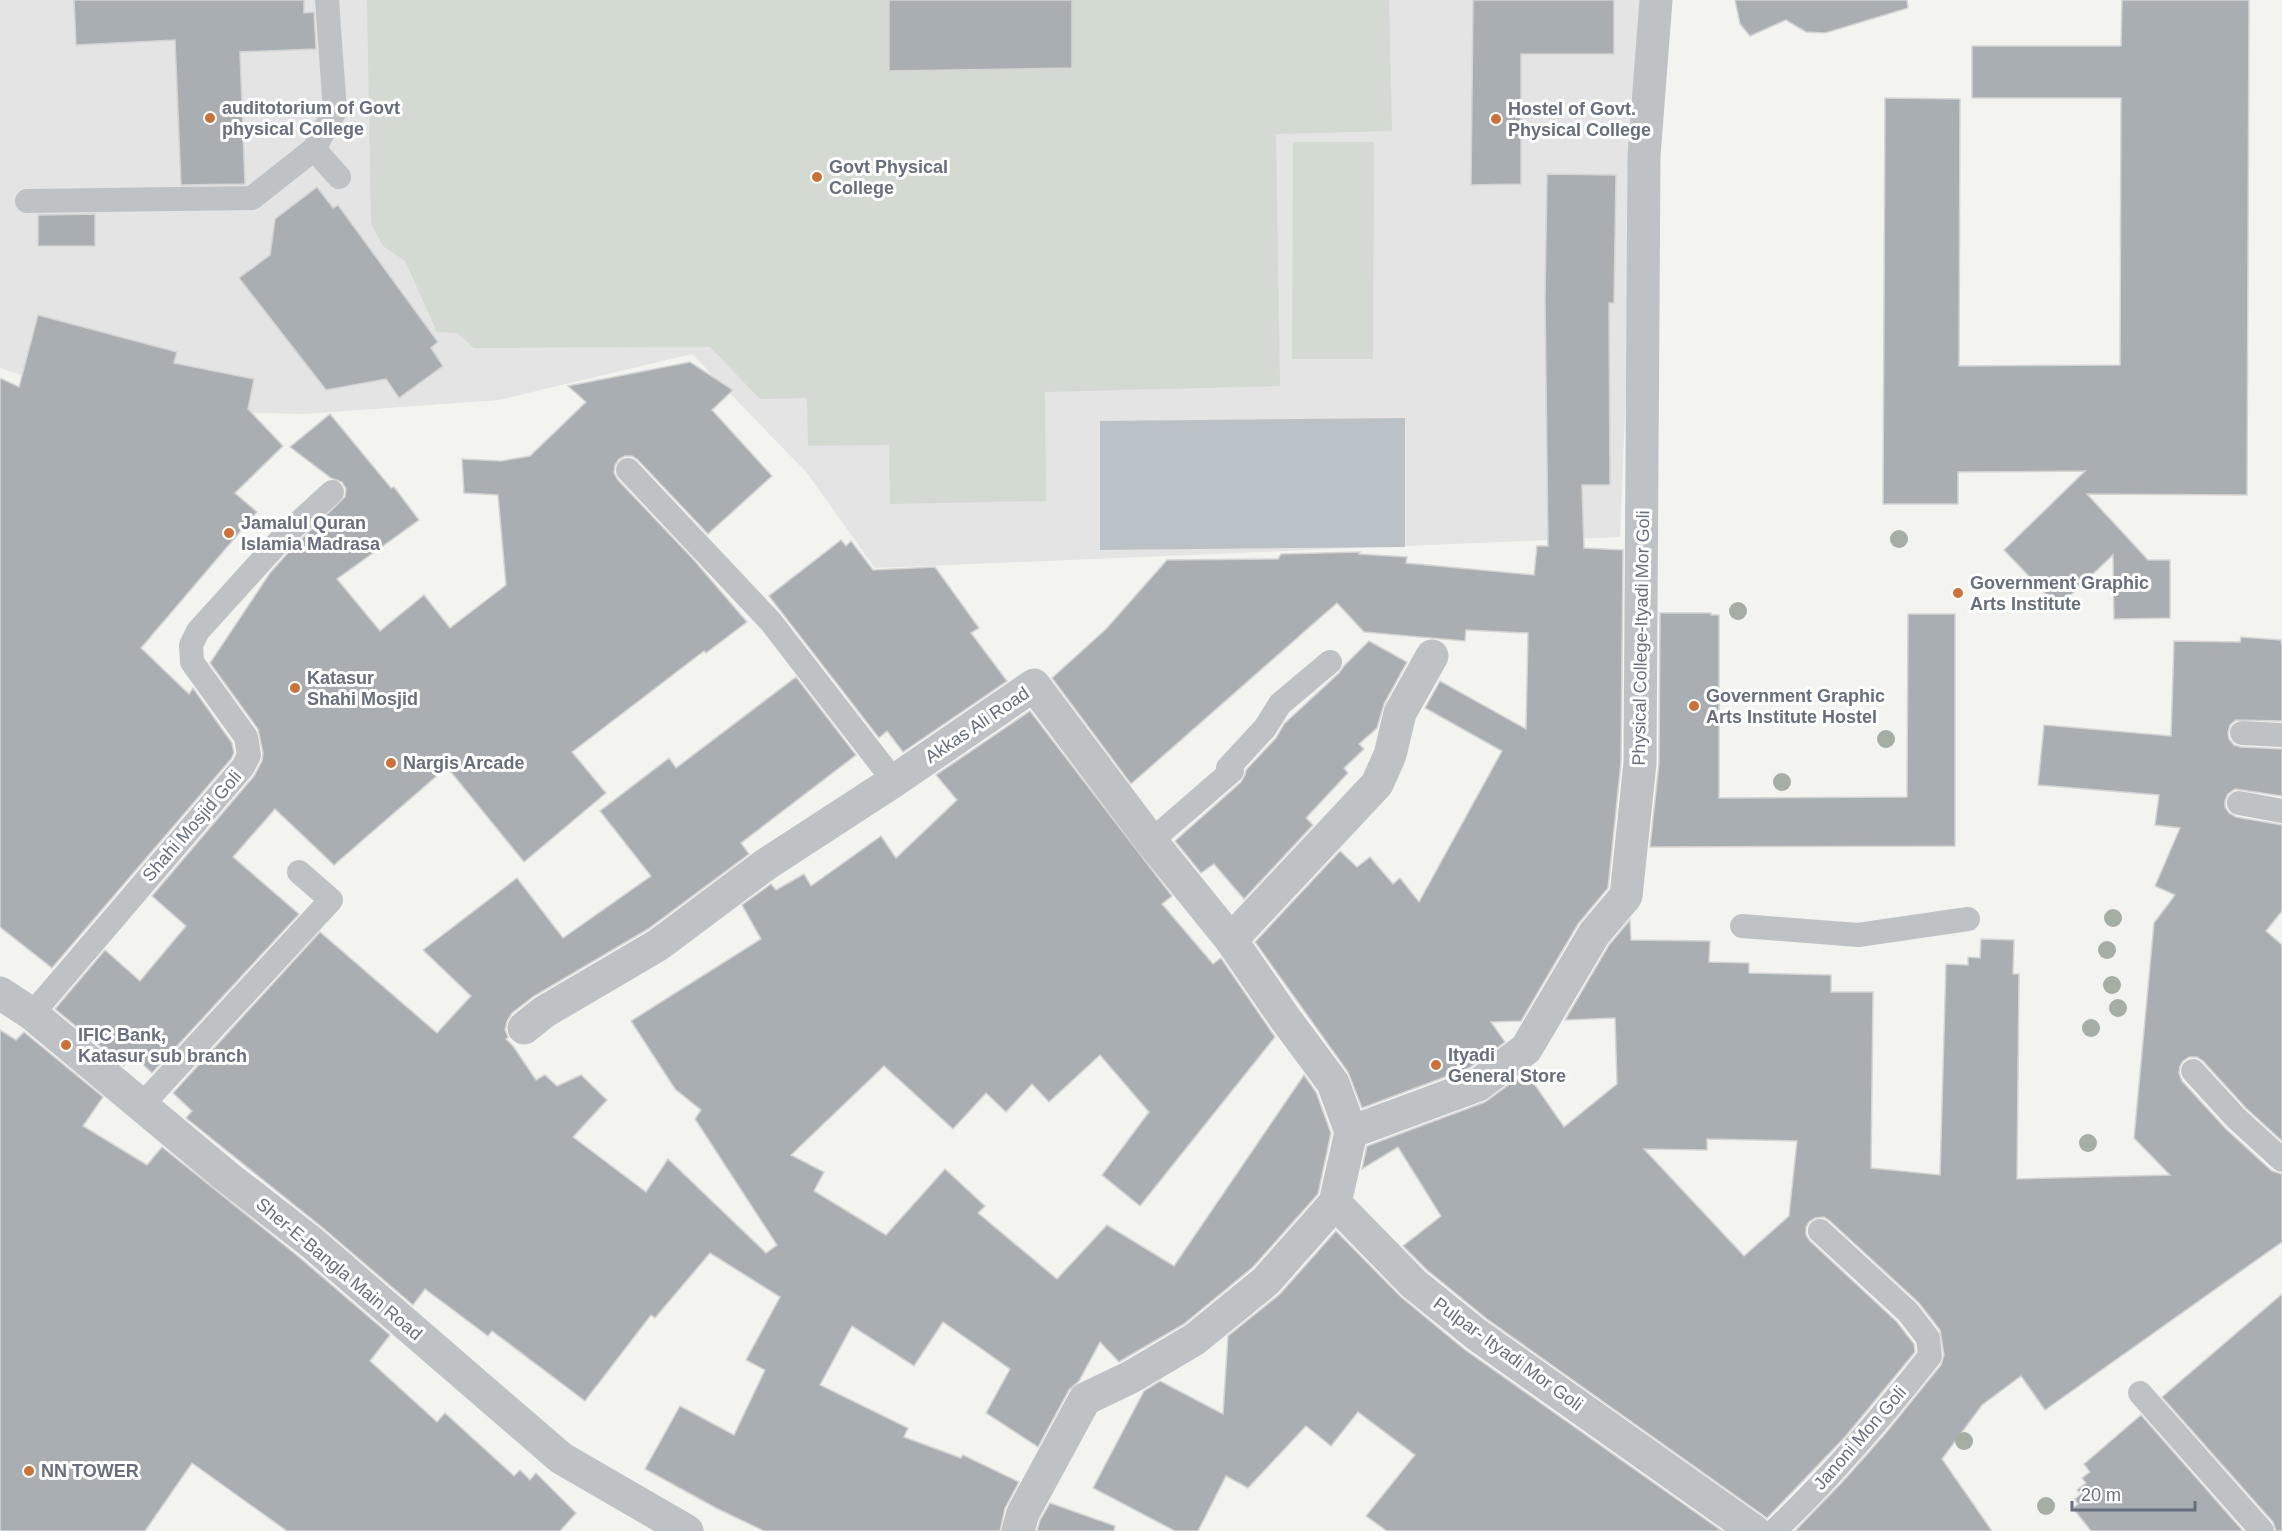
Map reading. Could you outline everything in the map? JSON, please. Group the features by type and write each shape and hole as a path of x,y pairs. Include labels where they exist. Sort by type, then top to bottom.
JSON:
{"street":[{"name":"Physical College-Ityadi Mor Goli","path":"1350,1132 1478,1085 1526,1049 1594,934 1626,896 1640,763 1644,156 1656,0"},
{"path":"1231,940 1377,784 1390,755 1400,713 1432,656"},
{"name":"Akkas Ali Road","path":"524,1028 544,1012 658,945 765,865 894,781 1034,685 1151,842 1231,940 1333,1083 1350,1132"},
{"name":"Sher-E-Bangla Main Road","path":"0,993 32,1014 226,1176 311,1242 561,1458 687,1531"},
{"path":"1018,1531 1023,1513 1085,1400 1131,1377 1195,1339 1266,1281 1335,1203 1350,1132"},
{"name":"Pulpar- Ityadi Mor Goli","path":"1335,1203 1414,1284 1476,1334 1754,1531"}],"lane":[{"path":"27,201 252,198 314,149 335,111 327,0"},
{"path":"314,149 339,177"},
{"path":"628,470 771,622 894,781"},
{"name":"Shahi Mosjid Goli","path":"32,1014 243,767 249,755 246,737 192,662 191,645 198,631 284,536 332,492"},
{"path":"1151,842 1232,771 1228,768 1265,728 1280,704 1330,662"},
{"path":"2242,733 2282,735"},
{"path":"2239,803 2282,812"},
{"path":"141,1106 331,900 299,872"},
{"path":"1742,926 1858,935 1968,919"},
{"path":"2193,1071 2236,1118 2282,1160"},
{"name":"Janoni Mon Goli","path":"1774,1531 1802,1505 1883,1416 1930,1356 1928,1338 1908,1312 1820,1232"},
{"path":"2140,1393 2262,1531"}],"shaded area":[{"name":"Govt Physical College","path":"0,0 1642,0 1620,537 875,568 807,473 692,354 499,400 303,414 122,409 0,368"},
{"path":"367,0 1389,0 1392,131 1276,134 1280,386 1045,392 1046,501 890,504 889,445 808,446 807,398 760,399 710,347 474,348 457,333 437,332 405,261 383,246 371,223"},
{"path":"1293,142 1374,142 1373,359 1292,359"},
{"path":"1405,418 1405,547 1100,550 1100,421"}],"building":[{"name":"auditotorium of Govt physical College","path":"74,0 304,0 304,13 314,12 316,49 240,52 245,184 181,185 175,40 76,45"},
{"path":"889,0 1072,0 1072,68 889,71"},
{"name":"Hostel of Govt. Physical College","path":"1473,0 1614,0 1614,54 1521,54 1521,184 1471,185"},
{"path":"1735,0 1907,0 1908,8 1825,33 1806,32 1786,20 1750,36 1740,24"},
{"path":"2122,0 2249,0 2247,495 2087,494 2148,560 2170,560 2170,618 2114,619 2113,555 2058,607 2004,550 2085,471 1958,472 1958,504 1883,504 1885,98 1960,99 1959,366 2120,365 2121,98 1972,98 1972,46 2121,46"},
{"path":"1547,174 1616,175 1614,303 1609,303 1610,485 1582,485 1584,548 1623,550 1621,762 1608,888 1578,924 1521,1021 1491,1022 1505,1042 1469,1068 1362,1108 1348,1072 1255,942 1340,851 1357,867 1370,857 1393,884 1400,878 1419,902 1502,751 1425,708 1440,681 1526,729 1528,633 1466,630 1465,641 1364,632 1337,603 1131,784 1052,678 1106,629 1167,560 1278,559 1281,554 1360,552 1359,554 1407,557 1406,563 1534,575 1537,546 1548,546 1545,298"},
{"path":"317,187 333,208 338,205 438,342 431,348 443,366 399,398 386,379 326,390 239,278 270,255 275,219"},
{"path":"95,214 95,246 38,246 38,215"},
{"path":"38,315 177,352 174,363 254,379 248,409 283,446 235,493 257,512 141,648 189,694 193,688 232,743 234,753 52,968 0,927 0,378 19,387"},
{"path":"690,362 733,390 712,410 772,476 708,534 632,456 619,459 614,473 747,622 706,653 704,651 572,752 606,793 524,862 447,767 334,865 275,809 233,857 299,914 152,1073 132,1054 124,1066 55,1009 105,950 140,981 186,926 152,896 254,776 262,761 263,753 258,729 210,663 270,573 294,546 345,497 346,489 342,482 331,478 290,447 330,414 391,488 394,487 419,520 337,579 380,631 424,595 450,628 506,585 498,495 464,493 462,459 501,461 530,456 586,402 568,386"},
{"path":"841,540 846,546 851,541 873,570 935,567 979,628 971,633 1007,681 903,752 887,731 879,738 769,596"},
{"name":"Government Graphic Arts Institute Hostel","path":"1660,613 1719,615 1719,798 1907,797 1908,614 1955,614 1955,846 1650,847 1659,763"},
{"path":"2241,637 2281,640 2282,648 2282,721 2236,720 2230,725 2228,733 2234,745 2282,749 2282,796 2235,789 2228,794 2225,807 2236,817 2282,825 2282,911 2266,931 2282,945 2282,1141 2246,1108 2197,1057 2189,1057 2183,1061 2179,1073 2182,1081 2226,1129 2272,1171 2282,1174 2282,1242 2045,1410 2021,1376 1982,1405 1942,1459 1992,1531 1795,1531 1885,1434 1941,1365 1944,1355 1940,1330 1919,1303 1824,1217 1815,1218 1806,1227 1806,1235 1810,1241 1897,1322 1914,1344 1915,1352 1845,1437 1767,1518 1487,1319 1427,1270 1403,1246 1441,1216 1398,1147 1362,1169 1367,1146 1485,1102 1526,1072 1564,1127 1617,1084 1615,1018 1565,1020 1609,945 1630,920 1631,940 1710,941 1709,962 1749,963 1749,973 1831,975 1831,992 1873,992 1871,1168 1940,1175 1946,964 1968,965 1968,957 1980,958 1981,939 2014,940 2013,974 2019,974 2017,1179 2170,1175 2134,1138 2154,923 2175,895 2155,886 2180,828 2155,825 2159,795 2038,785 2044,725 2171,736 2174,641 2240,642","holes":["1707,1139 1797,1141 1789,1216 1744,1256 1644,1149 1707,1150"]},
{"path":"1369,641 1407,662 1384,704 1377,728 1359,744 1364,749 1344,768 1348,773 1306,818 1313,825 1244,899 1214,864 1201,873 1175,841 1241,782 1246,770 1276,738 1284,724 1339,673"},
{"path":"796,677 856,755 741,843 749,854 648,929 534,996 512,1013 507,1021 505,1030 508,1037 506,1039 536,1080 545,1075 557,1086 581,1075 607,1100 573,1137 646,1192 668,1159 766,1253 777,1245 695,1119 701,1110 675,1089 631,1021 761,939 742,905 771,884 776,890 804,874 811,886 881,836 896,858 957,800 936,775 1030,711 1172,896 1162,904 1213,964 1221,958 1275,1037 1140,1206 1102,1175 1149,1112 1100,1055 1049,1102 1032,1084 1006,1112 986,1093 953,1129 884,1066 791,1155 824,1172 814,1191 886,1235 945,1169 985,1206 978,1213 1057,1279 1107,1225 1174,1266 1304,1075 1316,1092 1331,1133 1318,1194 1253,1267 1184,1324 1119,1362 1100,1342 1079,1381 1069,1390 1038,1447 986,1413 1010,1369 943,1322 914,1366 852,1326 820,1385 908,1428 904,1437 961,1458 963,1455 1019,1482 1005,1508 1000,1531 764,1531 716,1508 645,1469 680,1406 734,1435 765,1370 746,1360 780,1297 710,1253 655,1318 651,1315 585,1401 492,1331 488,1336 425,1289 413,1305 323,1228 186,1118 192,1111 173,1093 320,932 437,1033 471,996 423,950 517,878 563,938 651,876 600,811 669,758 676,768"},
{"path":"0,1030 16,1040 24,1032 103,1097 83,1126 147,1165 162,1147 299,1257 390,1335 370,1361 437,1422 445,1413 514,1476 520,1470 530,1480 536,1473 576,1513 560,1531 287,1531 192,1463 145,1531 0,1531"},
{"path":"1336,1231 1401,1297 1464,1349 1722,1531 1387,1531 1366,1516 1415,1455 1358,1412 1331,1446 1306,1426 1248,1488 1226,1476 1198,1531 1175,1531 1093,1488 1144,1391 1160,1381 1223,1414 1228,1336 1280,1294"},
{"path":"2282,1294 2282,1531 2276,1531 2273,1522 2162,1397"},
{"path":"2141,1415 2243,1531 2091,1531 2073,1508 2078,1504 2075,1499 2081,1494 2077,1490 2086,1483 2082,1478 2090,1472 2084,1464"},
{"path":"1050,1503 1115,1526 1114,1531 1037,1531 1040,1520"}],"place":[{"name":"auditotorium of Govt physical College","path":"210,118"},
{"name":"Hostel of Govt. Physical College","path":"1496,119"},
{"name":"Govt Physical College","path":"817,177"},
{"name":"Jamalul Quran Islamia Madrasa","path":"229,533"},
{"name":"Government Graphic Arts Institute","path":"1958,593"},
{"name":"Katasur Shahi Mosjid","path":"295,688"},
{"name":"Government Graphic Arts Institute Hostel","path":"1694,706"},
{"name":"Nargis Arcade","path":"391,763"},
{"name":"IFIC Bank, Katasur sub branch","path":"66,1045"},
{"name":"Ityadi General Store","path":"1436,1065"},
{"name":"NN TOWER","path":"29,1471"}]}
